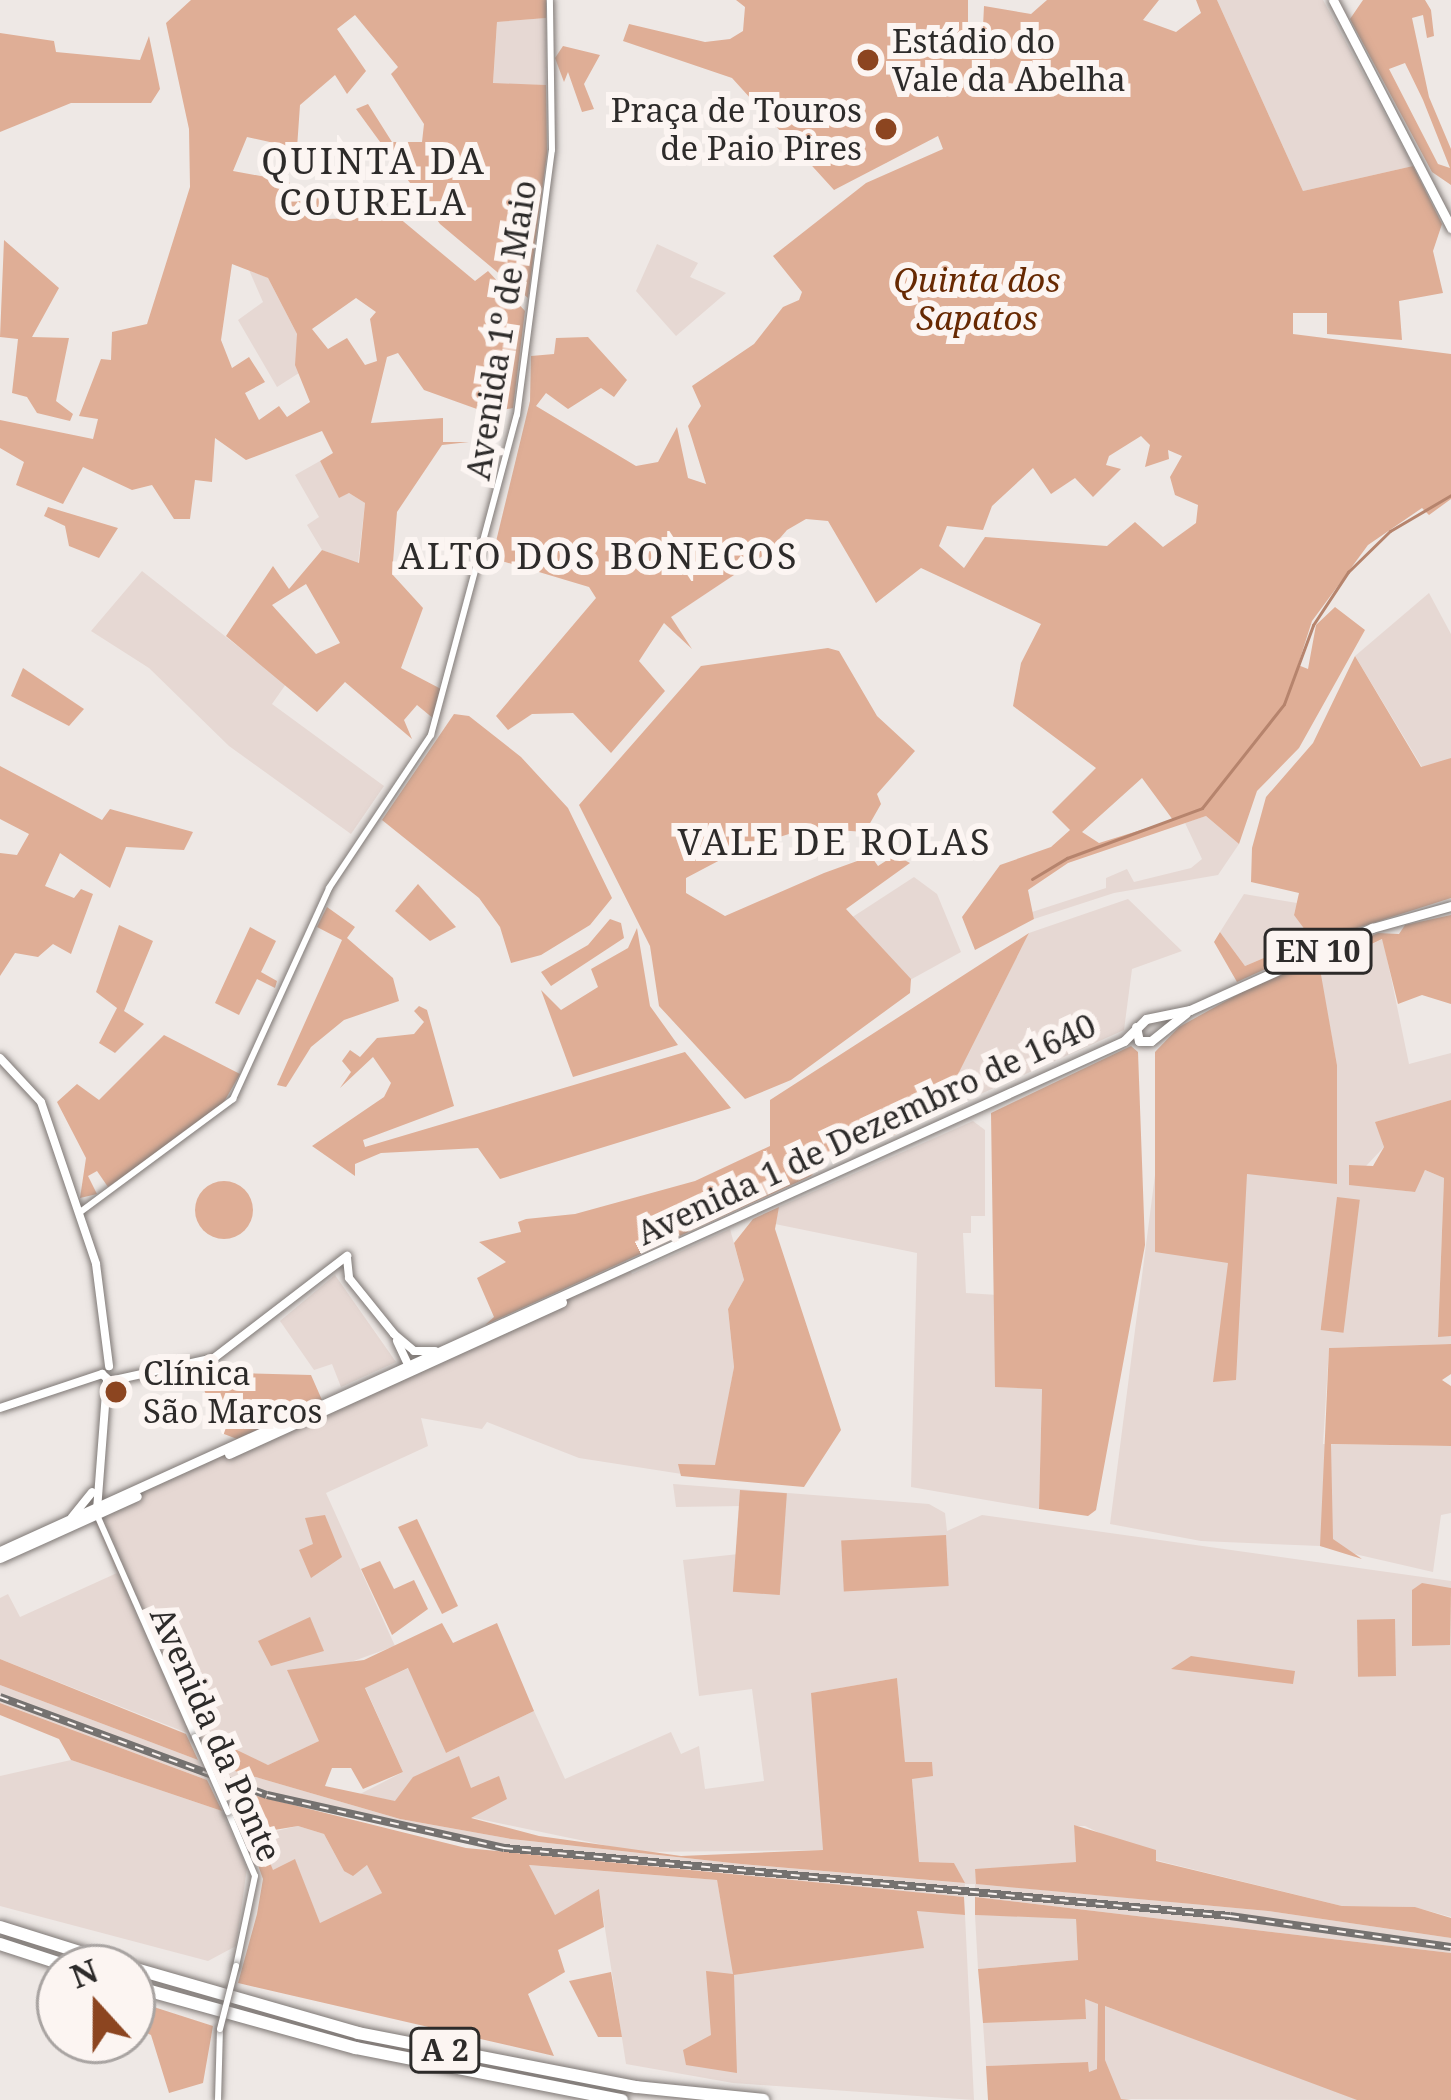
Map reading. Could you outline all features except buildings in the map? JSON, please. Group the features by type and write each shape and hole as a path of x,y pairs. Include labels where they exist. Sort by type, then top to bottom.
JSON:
{"highway":[{"name":"A 2","path":"0,1927 54,1944"},
{"path":"0,1944 36,1956"},
{"name":"A 2","path":"156,1975 358,2033 636,2087 764,2100"},
{"name":"A 2","path":"156,1993 356,2048 622,2100"}],"main road":[{"path":"1334,0 1451,227"},
{"name":"EN 10","path":"1190,1010 1372,928 1451,906"},
{"path":"1139,1041 1136,1027 1157,1016 1190,1010"},
{"path":"1157,1016 1165,1033 1190,1010"},
{"name":"Avenida 1 de Dezembro de 1640","path":"1124,1041 1136,1027"},
{"name":"Avenida 1 de Dezembro de 1640","path":"0,1554 1124,1041 1165,1033"},
{"path":"0,1058 38,1095 98,1274 106,1402 95,1485 73,1521"},
{"path":"0,1408 106,1374 214,1358 347,1256 349,1278"},
{"name":"Avenida 1 de Dezembro de 1640","path":"104,1507 631,1266"},
{"path":"328,1271 349,1278 394,1334 415,1351 442,1349"},
{"path":"394,1334 408,1365"},
{"path":"83,1381 98,1386 106,1402"},
{"path":"95,1485 104,1507"}],"street":[{"name":"Avenida 1º de Maio","path":"79,1213 232,1099 329,888 431,734 518,415 552,150 550,0"},
{"name":"Avenida da Ponte","path":"104,1507 100,1533 255,1876 220,2029 218,2100"},
{"path":"73,1521 100,1533"}],"shaded area":[{"path":"1217,0 1323,0 1413,166 1303,191"},
{"path":"546,18 546,85 493,84 497,22"},
{"path":"657,244 698,263 690,277 726,293 676,336 636,291"},
{"path":"249,270 268,278 297,334 299,373 277,387 238,320 263,302"},
{"path":"320,461 339,497 349,493 365,503 358,564 322,550 307,525 319,517 295,475"},
{"path":"142,571 286,684 272,704 384,786 351,834 229,746 149,668 91,631"},
{"path":"1429,593 1451,634 1451,758 1425,772 1355,656"},
{"path":"1206,816 1239,844 1218,875 1114,893 1034,919 1032,912 1106,888 1106,878 1127,869 1134,882 1191,868 1202,859 1185,823"},
{"path":"914,877 937,894 961,952 910,980 851,918"},
{"path":"1244,894 1297,903 1294,914 1311,938 1245,966 1220,932"},
{"path":"1128,899 1182,951 1132,969 1124,1030 938,1113 1029,933"},
{"path":"1383,939 1409,1064 1451,1053 1451,1100 1376,1122 1384,1147 1349,1184 1414,1192 1425,1170 1444,1178 1438,1336 1451,1336 1451,1344 1329,1348 1323,1444 1451,1446 1451,1513 1441,1515 1433,1572 1320,1546 1201,1541 1110,1524 1155,1175 1228,1172 1337,1065 1319,969"},
{"path":"973,1121 985,1130 985,1216 971,1216 971,1233 963,1233 966,1293 998,1295 995,1387 1042,1388 1039,1509 911,1487 917,1253 775,1224 779,1207"},
{"path":"730,1229 744,1280 728,1309 734,1367 714,1479 579,1458 487,1422 482,1429 421,1418 428,1446 326,1493 395,1646 351,1662 319,1741 268,1765 0,1659 0,1598 8,1594 20,1617 117,1573 91,1513 553,1303 553,1295 626,1261 632,1274"},
{"path":"335,1275 396,1362 341,1387 332,1364 314,1370 280,1321"},
{"path":"673,1484 929,1504 945,1513 947,1531 982,1515 1451,1581 1451,1917 1414,1907 1342,1906 1155,1860 1085,1826 1074,1826 1076,1862 975,1870 977,1884 1268,1911 1451,1938 1451,1953 975,1897 975,1884 965,1884 964,1897 524,1857 225,1788 214,1765 400,1819 511,1839 741,1864 964,1883 954,1863 919,1863 912,1778 932,1762 905,1762 897,1678 812,1693 824,1850 637,1852 360,1794 403,1772 365,1687 409,1668 446,1753 534,1711 565,1779 671,1732 681,1754 699,1746 705,1789 764,1781 752,1689 699,1696 683,1560 748,1553 742,1506 676,1507"},
{"path":"0,1685 198,1760 207,1780 0,1703"},
{"path":"71,1760 222,1811 247,1868 236,1946 208,1961 0,1906 0,1776"},
{"path":"298,1826 324,1834 344,1871 368,1865 382,1893 320,1924 295,1860 273,1871 259,1835"},
{"path":"528,1865 717,1880 734,1975 923,1948 917,1910 965,1915 974,2100 733,2083 626,2064 599,1890 555,1915"},
{"path":"975,1915 1076,1918 1078,1960 978,1969"},
{"path":"1085,1999 1357,2100 1121,2099 1089,2073 1088,2062 986,2066 983,2023 1085,2019"}],"green space":[{"path":"191,0 546,0 546,18 497,22 493,83 546,85 547,153 528,298 440,224 356,109 368,104 392,142 422,142 424,124 391,74 398,67 355,15 337,29 366,71 347,94 335,75 300,105 297,148 247,137 233,171 288,181 302,199 326,198 326,219 398,217 475,281 488,271 525,311 513,408 488,413 424,390 398,353 387,357 371,423 443,418 443,442 469,442 442,445 397,512 392,574 423,608 401,668 441,689 434,719 417,705 404,720 412,739 345,682 317,712 226,636 273,566 289,589 322,550 359,563 365,503 349,493 339,498 320,461 333,453 322,431 246,460 215,438 212,482 195,480 190,519 174,519 152,485 132,490 83,467 63,504 16,485 24,462 0,448 0,420 93,439 98,419 79,416 101,359 111,360 112,332 147,324 190,187 189,129 166,23","holes":["232,264 268,278 297,334 295,365 310,402 287,417 279,406 259,420 245,393 265,382 249,357 232,368 221,340","356,298 376,312 370,319 377,361 365,365 347,338 328,349 312,329","306,584 340,643 316,654 272,605"]},
{"name":"Quinta dos Sapatos","path":"736,0 968,0 968,46 982,47 984,6 1031,14 1047,0 1159,0 1143,20 1176,32 1201,13 1196,0 1217,0 1303,191 1413,166 1442,224 1433,251 1443,293 1399,301 1402,340 1327,334 1327,313 1293,313 1293,334 1451,354 1451,499 1429,515 1422,508 1368,545 1312,621 1298,665 1308,669 1316,625 1335,607 1365,630 1299,748 1257,791 1239,844 1206,816 1068,863 1028,890 1034,919 975,950 962,917 1000,865 1051,847 1070,830 1052,812 1096,768 1013,706 1021,663 1041,624 921,568 876,603 828,521 806,519 787,530 767,553 671,617 692,649 664,623 639,661 665,691 611,753 573,713 532,714 508,730 496,716 596,598 589,587 492,558 530,401 531,356 554,354 556,338 588,337 627,380 614,397 601,388 568,409 546,393 536,406 636,466 658,462 677,427 688,478 706,484 688,426 701,406 692,386 754,344 783,307 799,300 802,292 773,256 866,183 943,149 938,136 834,190 732,78 623,41 629,24 705,42 730,39 743,31 745,7","holes":["1141,436 1150,445 1145,467 1169,459 1168,450 1182,456 1170,477 1175,495 1198,505 1196,523 1163,547 1135,522 1107,546 985,537 964,568 939,546 947,526 983,530 992,506 1033,468 1051,494 1075,478 1093,497 1121,469 1106,465 1109,456","1142,778 1173,820 1099,843 1082,832"]},
{"path":"1363,0 1425,0 1434,36 1427,38 1423,15 1412,18 1429,97 1451,149 1451,185 1432,172 1350,19","holes":["1405,63 1450,168 1438,164 1389,69"]},
{"path":"0,33 54,41 56,52 140,60 149,36 160,89 151,103 71,103 0,132"},
{"path":"563,46 600,55 584,84 594,109 582,112 568,72 564,82 555,58"},
{"path":"4,240 59,288 32,337 69,338 56,401 73,414 70,421 37,413 27,397 12,393 18,339 0,337"},
{"path":"48,507 118,528 99,558 69,546 65,526 44,516"},
{"path":"828,648 839,651 877,716 915,751 877,794 881,804 865,832 808,828 741,849 686,878 686,893 725,916 871,856 878,866 895,855 910,863 846,909 911,979 910,993 791,1080 745,1099 659,1006 650,946 579,805 701,666"},
{"path":"1355,656 1421,767 1451,758 1451,898 1351,930 1237,982 1214,942 1220,932 1245,966 1311,938 1294,915 1299,893 1251,882 1252,848 1266,797 1313,743"},
{"path":"23,668 84,709 69,726 11,696"},
{"path":"454,714 469,716 521,757 568,808 612,898 590,925 541,955 511,963 500,927 479,898 382,820"},
{"path":"0,766 102,820 110,809 193,832 184,850 126,847 110,888 60,853 45,886 74,898 81,889 93,894 71,954 53,944 38,957 15,953 0,976 0,853 17,855 29,834 0,819"},
{"path":"418,884 456,927 430,941 395,911"},
{"path":"327,907 355,927 347,938 393,978 399,1001 344,1020 311,1047 286,1087 277,1085 342,940 317,927"},
{"path":"1451,915 1451,1004 1422,995 1398,1004 1382,939 1320,969 1337,1065 1337,1184 1247,1174 1236,1380 1213,1382 1228,1263 1155,1252 1155,1052 1179,1027 1244,991 1378,933 1399,934 1405,925"},
{"path":"610,919 621,923 624,938 551,986 541,972 588,945"},
{"path":"119,925 153,941 124,1011 144,1024 115,1053 99,1043 117,1008 96,992"},
{"path":"250,927 276,941 261,972 277,981 275,988 257,979 239,1015 215,1003"},
{"path":"637,928 650,1006 678,1045 573,1077 541,990 561,1010 598,987 591,969 628,948"},
{"path":"1029,933 938,1114 875,1144 836,1148 811,1176 485,1325 494,1317 477,1278 506,1262 479,1242 521,1232 518,1222 526,1219 575,1214 695,1181 770,1146 770,1100"},
{"path":"419,1006 427,1010 454,1106 363,1140 365,1147 685,1052 731,1108 500,1179 478,1148 381,1153 355,1164 355,1176 312,1146 384,1097 391,1083 373,1057 340,1088 351,1072 342,1061 350,1050 360,1057 377,1038 414,1034 424,1022 414,1011"},
{"path":"164,1035 240,1074 220,1109 108,1187 97,1171 88,1176 97,1194 80,1198 86,1158 57,1102 77,1084 99,1100"},
{"path":"1131,1046 1138,1052 1145,1245 1096,1510 1088,1516 1039,1509 1042,1389 995,1387 991,1113"},
{"path":"1451,1100 1451,1336 1438,1337 1444,1178 1425,1170 1415,1192 1349,1185 1349,1165 1373,1166 1384,1147 1375,1122"},
{"path":"224,1181 244,1190 253,1210 244,1230 224,1239 204,1230 195,1210 204,1190"},
{"path":"1337,1197 1360,1200 1343,1333 1321,1330"},
{"path":"779,1207 775,1229 841,1430 804,1487 681,1476 678,1464 715,1465 734,1367 728,1309 744,1280 734,1243 753,1219"},
{"path":"1451,1344 1451,1374 1442,1380 1451,1386 1451,1446 1331,1444 1333,1539 1362,1559 1320,1546 1329,1348"},
{"path":"215,1361 240,1373 311,1375 322,1400 237,1439 224,1434 195,1370"},
{"path":"740,1490 787,1493 780,1595 733,1592"},
{"path":"325,1515 342,1557 311,1578 299,1550 313,1544 305,1518"},
{"path":"417,1519 458,1606 442,1614 398,1527"},
{"path":"946,1535 949,1586 844,1591 841,1540"},
{"path":"380,1561 394,1589 414,1580 428,1609 392,1635 361,1569"},
{"path":"1422,1583 1451,1588 1450,1645 1412,1646 1412,1590"},
{"path":"310,1617 324,1651 271,1666 258,1641"},
{"path":"1395,1619 1396,1676 1358,1677 1357,1620"},
{"path":"442,1623 453,1643 497,1623 534,1711 446,1753 408,1668 365,1688 403,1772 363,1789 351,1768 332,1768 325,1786 395,1801 413,1777 459,1756 471,1788 499,1776 507,1799 471,1818 539,1836 681,1856 823,1850 811,1693 897,1678 905,1762 932,1762 933,1776 912,1779 919,1862 954,1863 965,1883 741,1864 511,1839 400,1819 214,1765 203,1739 210,1737 268,1765 319,1741 287,1670 364,1660"},
{"path":"1191,1656 1295,1671 1293,1684 1171,1669"},
{"path":"0,1659 186,1734 198,1760 0,1685"},
{"path":"0,1703 207,1780 222,1811 71,1760 59,1739 0,1715"},
{"path":"225,1788 466,1848 964,1897 965,1915 917,1911 924,1948 734,1975 737,2073 686,2065 683,2050 711,2035 706,1971 733,1974 717,1880 529,1865 555,1915 599,1889 604,1927 558,1950 565,1972 528,1994 554,2056 238,1983 257,1914 263,1879 255,1857 263,1845 273,1870 295,1859 320,1923 382,1893 367,1865 353,1876 344,1871 324,1834 298,1826 256,1833"},
{"path":"1074,1825 1156,1850 1156,1861 1342,1906 1415,1907 1451,1918 1451,1938 1268,1911 976,1884 975,1869 1076,1862"},
{"path":"975,1897 1451,1953 1451,2100 1357,2100 1105,2006 1105,2060 1121,2099 1131,2100 988,2100 986,2066 1088,2062 1089,2072 1097,2069 1098,2004 1085,1999 1086,2019 983,2023 978,1969 1078,1960 1076,1919 975,1915"},
{"path":"611,1972 622,2037 598,2037 569,1981"},
{"path":"156,2008 213,2026 203,2083 169,2093 156,2051"}],"waterway":[{"path":"1032,879 1067,858 1202,808 1284,704 1313,625 1348,572 1390,531 1451,495"}],"railway":[{"path":"0,1697 267,1795 504,1848 1230,1916 1451,1947"}],"place":[{"name":"Estádio do Vale da Abelha","path":"868,60"},
{"name":"Praça de Touros de Paio Pires","path":"886,129"},
{"name":"Clínica São Marcos","path":"116,1392"}],"district":[{"name":"QUINTA DA COURELA","path":"374,180"},
{"name":"ALTO DOS BONECOS","path":"599,556"},
{"name":"VALE DE ROLAS","path":"835,842"}]}
